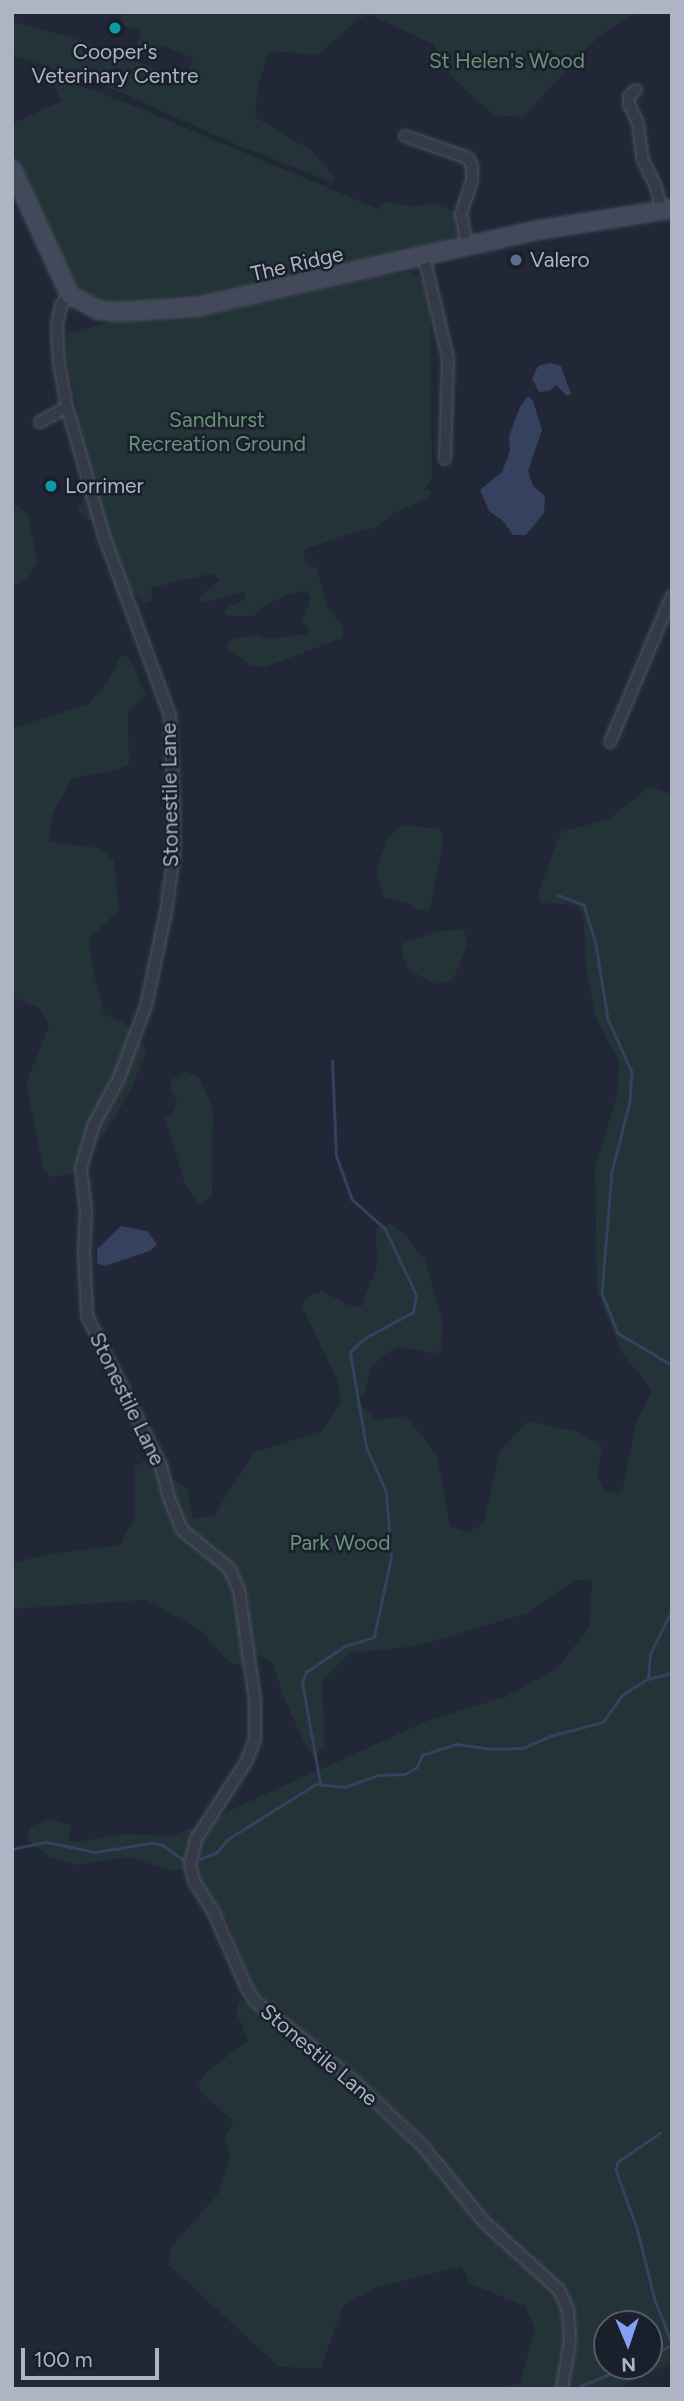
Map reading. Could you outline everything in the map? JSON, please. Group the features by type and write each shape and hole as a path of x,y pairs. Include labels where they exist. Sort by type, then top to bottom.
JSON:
{"main road":[{"path":"12,169 70,295"},
{"path":"12,207 25,194"},
{"name":"The Ridge","path":"70,295 98,310 117,312 196,307 540,230 667,210"}],"street":[{"path":"636,90 629,96 629,104 638,123 642,158 667,210"},
{"path":"405,136 468,158 472,165 472,180 461,214 467,247"},
{"path":"424,257 447,358 445,459"},
{"name":"Stonestile Lane","path":"70,295 61,305 57,326 59,363 67,407 104,537 170,715 174,808 174,854 166,912 146,1006 120,1077 94,1124 81,1168 86,1211 84,1252 87,1316 161,1465 168,1495 182,1530 229,1568 239,1590 254,1684 255,1739 246,1762 196,1839 190,1865 194,1881 213,1910 247,1989 255,2001 351,2078 423,2146 483,2221 559,2290 568,2310 570,2341 562,2389"},
{"path":"40,422 67,407"},
{"path":"610,742 672,596"}],"green space":[{"name":"St Helen's Wood","path":"117,12 639,12 599,36 523,117 493,115 450,75 433,44 368,14 353,23 319,55 269,51 258,86 255,117 312,151 335,177 332,182 228,141 118,91 12,55 12,21 83,41 184,79 193,58 163,46 154,53 135,49 141,31 119,24 122,14"},
{"path":"50,75 122,101 380,210 380,204 388,202 410,206 434,204 456,211 462,221 459,235 423,251 185,305 105,304 75,285 12,155 12,124 61,101"},
{"name":"Sandhurst Recreation Ground","path":"408,271 421,277 430,305 432,479 424,489 431,491 430,497 394,513 376,528 356,531 304,550 305,561 317,569 328,608 343,628 342,638 265,667 251,666 226,648 232,639 256,635 266,639 307,634 309,630 302,622 311,598 306,591 286,595 264,606 253,616 224,614 227,607 241,602 246,595 244,592 203,603 199,597 220,580 213,573 151,588 152,601 145,604 110,570 106,544 97,523 84,518 78,510 85,494 75,416 79,414 67,361 68,333 110,322 206,314"},
{"path":"12,502 28,515 37,562 29,577 12,586"},
{"path":"121,656 129,657 145,693 128,714 129,765 113,771 72,778 53,813 49,842 99,848 114,861 119,910 89,939 93,970 104,1014 125,1023 147,1050 130,1092 105,1133 73,1174 49,1177 43,1168 26,1083 49,1026 40,1008 12,997 12,728 89,704 108,681"},
{"name":"Park Wood","path":"651,786 672,795 672,2363 663,2367 663,2310 593,2310 593,2380 635,2380 615,2389 491,2389 520,2383 535,2329 525,2306 471,2284 461,2266 372,2289 343,2306 321,2368 279,2367 169,2265 171,2247 217,2195 230,2158 225,2139 233,2121 205,2096 198,2085 206,2072 248,2041 236,2012 240,2000 251,2004 269,2019 279,2013 262,1998 250,1981 227,1921 201,1886 197,1871 170,1870 129,1857 76,1865 50,1858 26,1838 31,1827 51,1818 71,1826 68,1840 76,1842 124,1834 173,1836 429,1720 505,1697 558,1668 589,1627 592,1581 575,1580 528,1613 417,1646 350,1653 322,1681 325,1747 314,1756 307,1749 284,1698 273,1664 260,1655 245,1666 230,1663 199,1629 146,1600 12,1609 12,1563 50,1554 120,1545 135,1516 134,1466 146,1461 187,1488 193,1519 214,1515 255,1452 322,1431 341,1400 337,1380 302,1306 306,1297 322,1291 348,1305 361,1307 377,1266 376,1228 392,1224 405,1234 425,1260 443,1324 441,1349 435,1354 400,1347 383,1355 371,1369 364,1395 358,1402 376,1420 406,1416 437,1455 450,1526 466,1532 483,1525 500,1451 528,1421 578,1432 602,1446 597,1475 605,1493 622,1491 636,1423 652,1390 622,1353 597,1291 595,1166 618,1093 619,1062 595,1016 587,972 583,913 575,905 542,903 538,893 561,832 609,819","holes":["305,2035 358,2074 445,2157 418,2150 301,2046"]},
{"path":"402,825 439,829 444,837 430,909 418,910 406,903 384,898 376,871 388,837"},
{"path":"464,930 468,944 453,980 433,984 407,968 402,953 403,943 441,931"},
{"path":"186,1071 200,1079 213,1109 212,1196 200,1206 185,1185 165,1117 172,1115 177,1102 171,1089 171,1080"}],"water":[{"path":"550,363 561,366 571,394 567,396 556,385 549,391 539,392 532,379 538,366"},
{"path":"528,396 533,401 542,430 528,471 533,486 545,496 544,513 526,535 513,535 503,521 489,511 480,490 502,472 510,451 509,436 520,407"},
{"path":"121,1226 147,1231 157,1244 150,1251 105,1266 97,1263 97,1249"}],"waterway":[{"path":"558,895 584,905 596,944 608,1019 632,1072 630,1102 612,1172 602,1293 618,1333 672,1365"},
{"path":"320,1783 302,1683 306,1672 345,1646 374,1637 391,1557 386,1492 366,1447 350,1352 365,1338 413,1312 416,1295 385,1229 352,1200 336,1156 332,1061"},
{"path":"648,1678 650,1654 672,1610"},
{"path":"200,1859 216,1853 228,1839 316,1784 345,1787 378,1775 405,1774 417,1767 422,1755 456,1744 490,1749 523,1748 550,1736 603,1722 622,1695 648,1679 672,1673"},
{"path":"12,1849 46,1842 95,1852 152,1843 163,1845 184,1860"},
{"path":"661,2133 618,2162 616,2170 637,2228 655,2300 672,2343"},
{"path":"663,2349 672,2345"},
{"path":"581,2386 595,2380"}],"place":[{"name":"Cooper's Veterinary Centre","path":"115,28"},
{"name":"Valero","path":"516,260"},
{"name":"Lorrimer","path":"51,486"}]}
